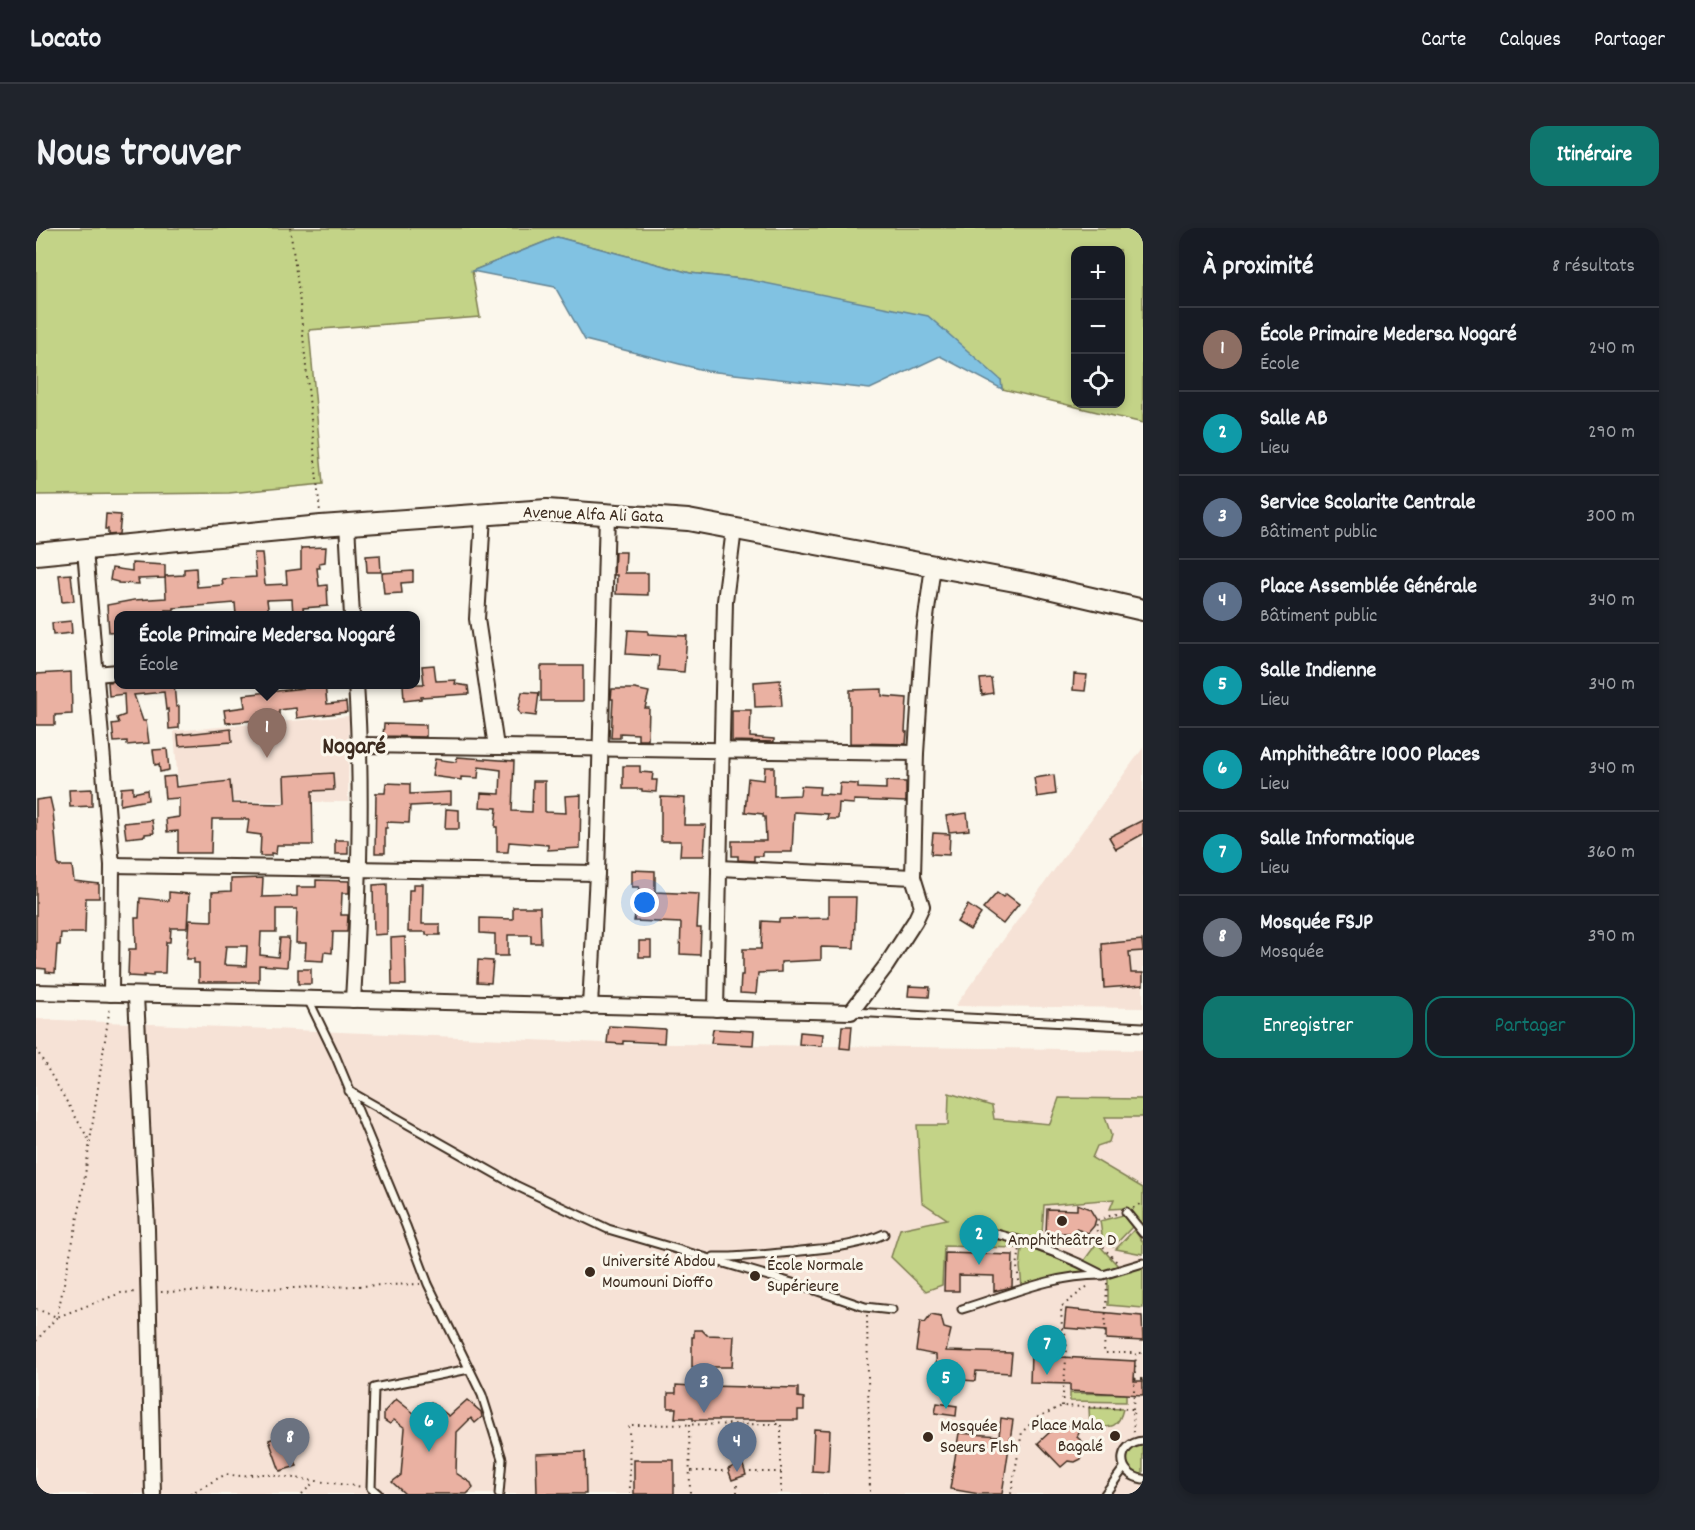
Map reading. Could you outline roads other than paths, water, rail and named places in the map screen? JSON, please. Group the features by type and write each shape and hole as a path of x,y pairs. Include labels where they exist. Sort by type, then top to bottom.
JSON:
{"street":[{"name":"Avenue Alfa Ali Gata","path":"36,554 321,526 548,510 688,520 1030,584 1143,610"},
{"path":"590,1006 597,873 607,514"},
{"path":"483,515 477,619 496,747"},
{"path":"347,524 352,611"},
{"path":"716,1009 725,601 734,529"},
{"path":"85,550 112,866 111,994"},
{"path":"36,992 850,1012 886,966 919,915 922,906 913,877 916,753 924,632 933,566"},
{"path":"96,675 114,673"},
{"path":"353,1000 360,869 360,745 356,689"},
{"path":"360,745 916,753"},
{"path":"112,866 597,873"},
{"path":"719,868 913,877"},
{"path":"136,995 149,1292 153,1494"}],"lane":[{"path":"308,999 335,1055 428,1284 482,1395 502,1459 500,1494"},
{"path":"850,1012 1143,1027"},
{"path":"349,1090 517,1186 608,1229 865,1307 892,1310"},
{"path":"1126,1212 1143,1233"},
{"path":"977,1230 1025,1241 1067,1256 1105,1275"},
{"path":"706,1257 744,1258 823,1248 872,1239 884,1234"},
{"path":"962,1309 1075,1275 1105,1275 1143,1263"},
{"path":"378,1494 372,1488 374,1388 469,1369"},
{"path":"1143,1441 1134,1442 1124,1453 1125,1468 1129,1474 1143,1479"},
{"path":"1105,1494 1125,1468"}],"water":[{"path":"557,237 690,273 750,280 928,316 1001,380 1002,389 940,356 870,389 707,371 585,340 555,287 472,271"}],"place":[{"name":"École Primaire Medersa Nogaré","path":"267,758"},
{"name":"Amphitheâtre D","path":"1062,1221"},
{"name":"Salle AB","path":"979,1265"},
{"name":"Université Abdou Moumouni Dioffo","path":"590,1272"},
{"name":"École Normale Supérieure","path":"755,1276"},
{"name":"Salle Informatique","path":"1047,1375"},
{"name":"Salle Indienne","path":"946,1409"},
{"name":"Service Scolarite Centrale","path":"704,1413"},
{"name":"Place Mala Bagalé","path":"1115,1436"},
{"name":"Mosquée Soeurs Flsh","path":"928,1437"},
{"name":"Amphitheâtre 1000 Places","path":"429,1452"},
{"name":"Mosquée FSJP","path":"290,1468"},
{"name":"Place Assemblée Générale","path":"737,1472"}],"district":[{"name":"Nogaré","path":"354,748"}]}
